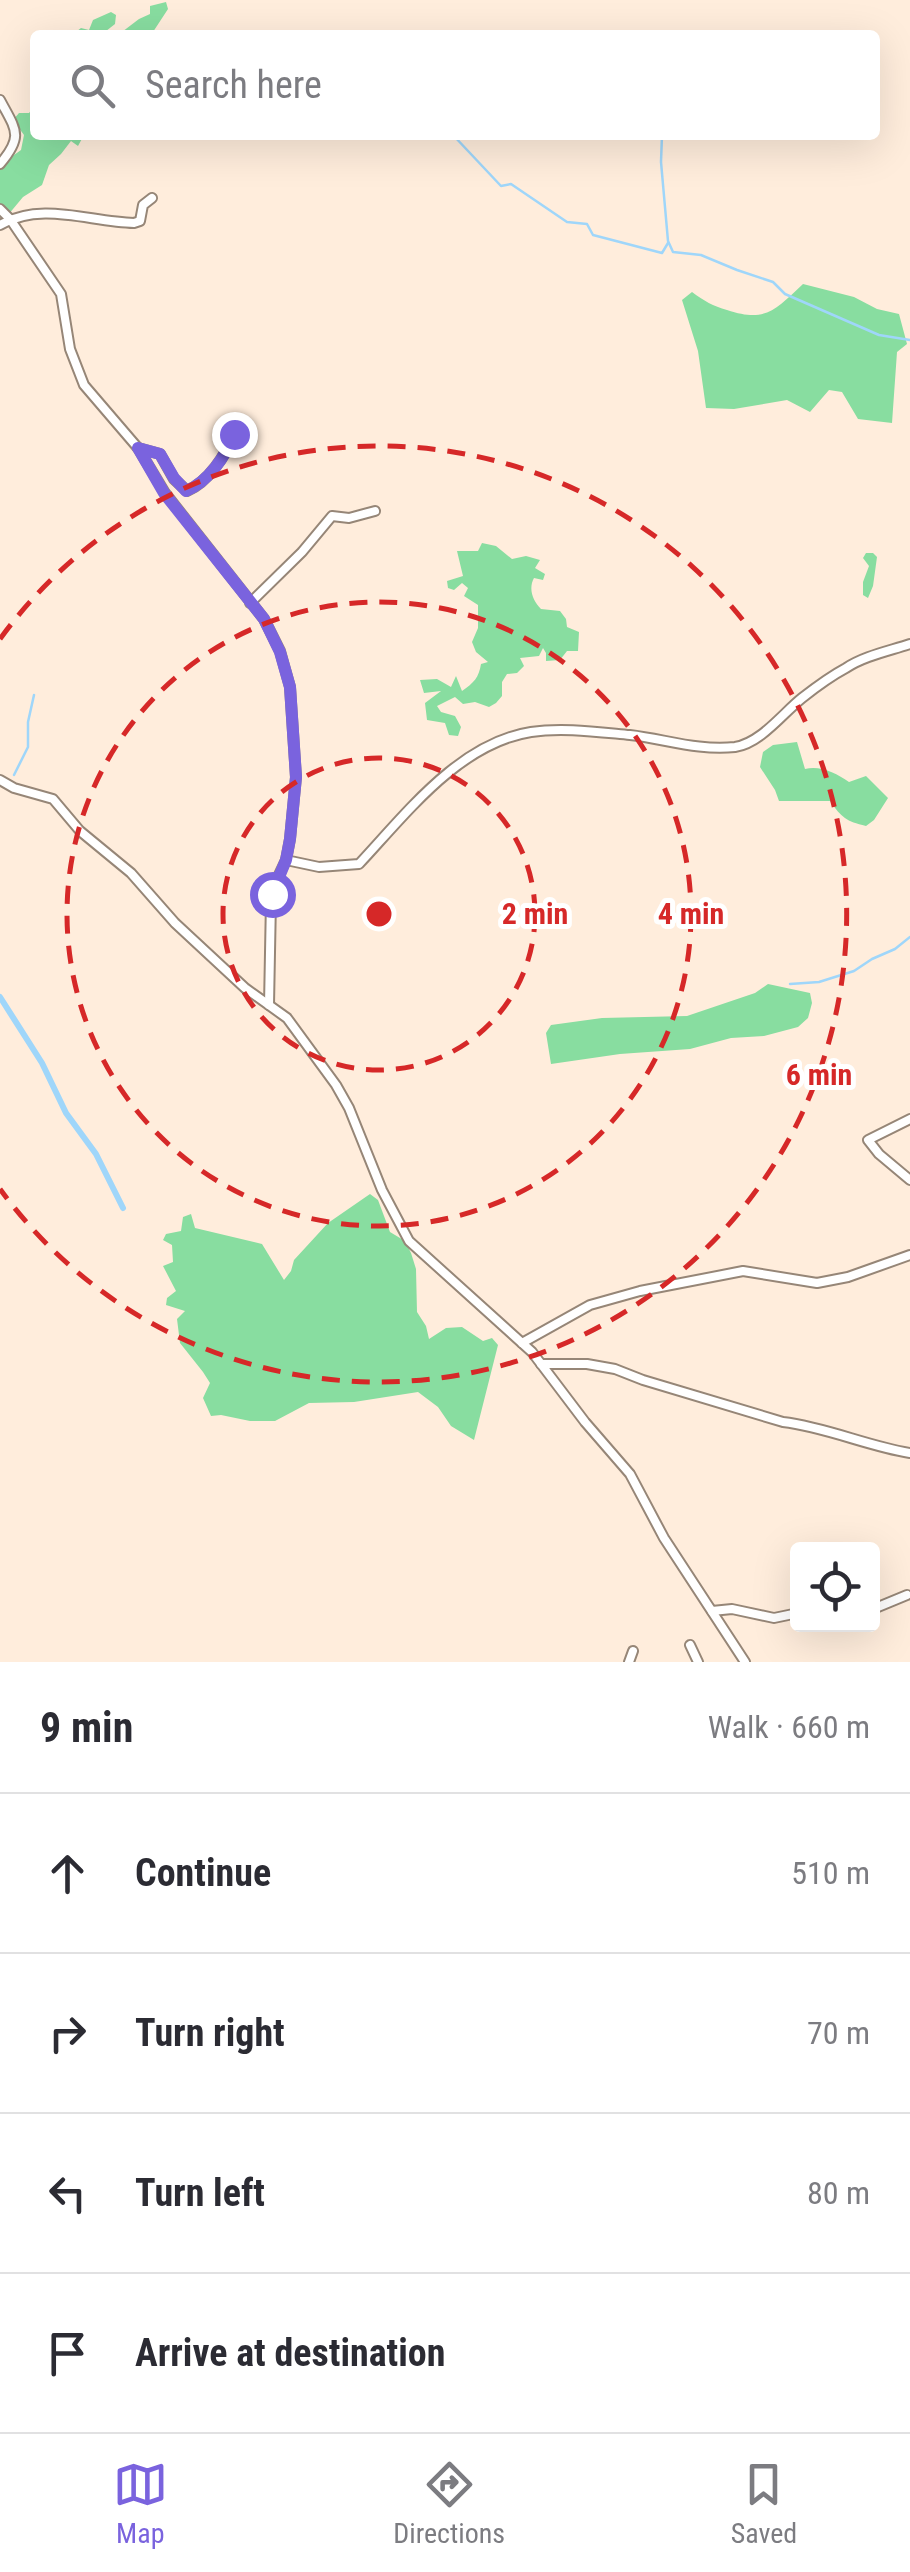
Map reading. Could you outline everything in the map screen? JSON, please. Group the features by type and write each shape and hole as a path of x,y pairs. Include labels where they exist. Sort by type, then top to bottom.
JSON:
{"street":[{"path":"0,100 16,133 11,151 0,164"},
{"path":"0,225 37,213 140,222 143,205 152,198"},
{"path":"0,209 61,294 70,349 84,385 138,448 164,493 274,636 290,687 296,777 286,860 271,900 269,1005"},
{"path":"138,448 160,454 186,491 196,487 228,450 234,434"},
{"path":"250,603 332,516 349,518 375,511"},
{"path":"286,860 319,866 359,864 446,774 485,749 528,732 604,733 691,747 736,746 760,734 849,665 910,644"},
{"path":"0,780 53,799 80,831 130,872 175,923 245,988 286,1018 349,1108 382,1190 409,1242 522,1344 630,1474 664,1538 745,1662"},
{"path":"910,1119 868,1140 910,1180"},
{"path":"522,1344 590,1305 626,1294 743,1271 817,1284 910,1255"},
{"path":"541,1364 587,1364 615,1369 783,1422 910,1454"},
{"path":"880,1606 907,1595"},
{"path":"712,1611 732,1609 774,1618 790,1615"},
{"path":"690,1645 698,1662"},
{"path":"629,1662 634,1651"}],"green space":[{"path":"166,2 168,9 154,30 125,30 150,14 150,6"},
{"path":"111,12 116,15 115,24 107,30 89,30 93,20"},
{"path":"19,113 29,113 30,140 81,140 78,146 71,141 49,165 42,185 23,197 8,215 0,208 0,165 21,150 24,135 13,120"},
{"path":"803,284 899,314 907,344 897,352 892,423 858,419 842,392 829,390 810,412 787,400 734,409 706,408 698,351 682,300 692,292 740,314 761,314 777,307"},
{"path":"482,543 496,546 512,559 526,556 540,560 535,568 545,574 543,580 534,578 534,599 541,609 560,611 567,627 579,632 578,651 567,651 560,660 546,661 543,648 539,656 520,658 524,666 517,673 507,674 502,682 502,696 489,707 475,702 463,704 455,697 437,706 441,712 455,716 461,727 458,736 449,735 445,723 427,720 425,703 441,691 424,693 420,680 437,679 451,687 456,676 462,691 475,679 481,664 488,662 476,652 472,642 478,628 478,605 464,596 468,588 462,583 454,590 448,588 447,581 463,576 457,551 478,551"},
{"path":"866,553 877,557 868,598 863,595 869,566 863,558"},
{"path":"797,742 805,769 828,771 849,782 866,776 888,798 874,820 866,826 849,820 830,801 779,801 760,767 763,752 773,745"},
{"path":"768,984 810,993 808,1018 798,1027 764,1036 731,1038 690,1049 551,1064 546,1033 551,1025 602,1018 687,1016 755,993"},
{"path":"370,1194 378,1200 390,1232 405,1241 411,1253 416,1269 417,1312 429,1339 446,1328 462,1327 483,1341 492,1338 498,1345 474,1440 451,1426 438,1407 418,1392 354,1402 309,1403 275,1421 211,1416 203,1398 210,1383 180,1343 177,1319 185,1311 166,1305 167,1298 176,1291 163,1266 173,1262 172,1245 163,1240 166,1234 181,1231 183,1217 191,1214 195,1228 262,1244 284,1280 294,1260 328,1223"}],"waterway":[{"path":"458,140 501,186 511,184 567,222 587,224 593,235 662,253 668,243"},
{"path":"662,140 668,241 673,252 701,255 773,282 785,294 879,335 910,340"},
{"path":"14,775 28,747 34,695"},
{"path":"790,984 819,982 854,971 910,937"},
{"path":"0,997 42,1063 66,1113 96,1154 123,1208"}],"route":[{"path":"234,434 228,450 196,487 186,491 160,454 138,448 164,493 264,619 286,670 296,777 286,860 272,894"}]}
